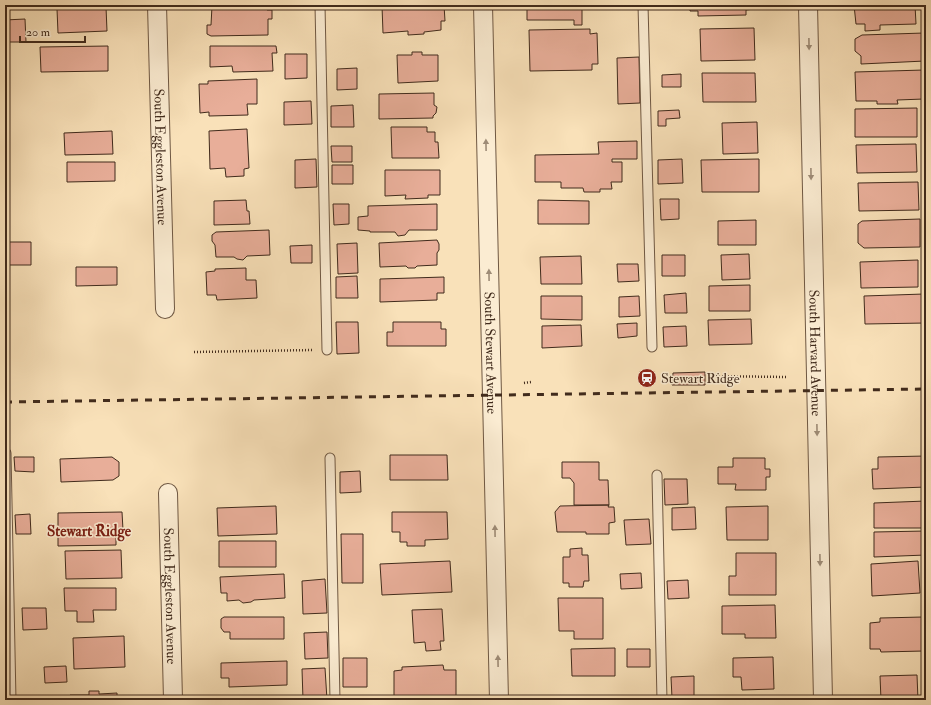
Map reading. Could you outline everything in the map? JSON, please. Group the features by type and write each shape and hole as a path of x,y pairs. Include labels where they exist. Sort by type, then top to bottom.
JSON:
{"street":[{"name":"South Eggleston Avenue","path":"158,5 165,309"},
{"name":"South Stewart Avenue","path":"483,5 499,700"},
{"name":"South Harvard Avenue","path":"808,5 823,700"},
{"name":"South Eggleston Avenue","path":"168,493 173,700"}],"lane":[{"path":"320,5 327,350"},
{"path":"643,5 652,347"},
{"path":"6,453 11,700"},
{"path":"330,458 335,700"},
{"path":"657,475 662,700"}],"path":[{"path":"194,352 327,350"},
{"path":"707,376 786,377"},
{"path":"524,382 531,382"}],"building":[{"path":"210,5 266,5 267,10 272,10 272,19 268,19 268,35 211,36 207,34 207,25 211,25 212,6"},
{"path":"444,5 445,21 441,21 441,30 424,32 424,34 408,35 408,31 383,33 382,6"},
{"path":"527,5 582,5 582,25 574,25 574,20 527,20"},
{"path":"690,5 755,5 755,9 746,10 746,15 698,16 698,11 690,11"},
{"path":"854,5 915,5 916,24 880,25 880,30 865,31 865,24 856,24"},
{"path":"106,7 107,31 58,33 57,9"},
{"path":"25,19 26,42 5,42 5,20"},
{"path":"754,28 755,60 701,61 700,29"},
{"path":"590,29 590,34 597,33 598,64 592,64 592,70 530,71 529,30"},
{"path":"924,33 925,61 861,64 861,56 855,51 855,39 862,35"},
{"path":"108,46 108,71 41,72 40,47"},
{"path":"210,46 276,46 277,53 272,53 273,71 233,72 232,66 210,67"},
{"path":"412,52 422,52 422,55 438,55 438,81 398,83 397,55 412,55"},
{"path":"285,54 307,54 307,78 285,79"},
{"path":"639,57 640,103 618,104 617,58"},
{"path":"357,68 357,89 337,90 337,69"},
{"path":"924,70 924,99 897,100 898,104 877,104 877,101 856,101 855,72"},
{"path":"702,73 755,73 756,102 703,102"},
{"path":"681,74 681,87 662,87 662,75"},
{"path":"257,79 257,104 247,104 248,115 209,116 209,112 200,113 199,84 208,84 208,81"},
{"path":"434,93 434,105 437,107 433,118 379,119 379,94"},
{"path":"311,101 312,124 284,125 284,102"},
{"path":"353,105 354,127 331,127 331,106"},
{"path":"917,108 917,137 855,137 855,109"},
{"path":"679,110 680,118 666,119 666,126 658,126 658,111"},
{"path":"757,122 758,153 723,154 722,123"},
{"path":"391,127 427,127 427,132 435,132 435,142 438,142 439,158 392,158"},
{"path":"247,129 249,168 244,169 244,176 226,177 225,168 210,169 209,131"},
{"path":"112,131 113,154 65,155 64,133"},
{"path":"637,141 637,159 612,159 612,162 622,162 622,182 611,182 612,189 600,189 600,192 584,192 583,188 561,188 561,182 535,182 535,155 599,154 598,142"},
{"path":"916,144 917,172 857,173 856,145"},
{"path":"331,146 352,146 352,162 332,162"},
{"path":"316,159 317,187 295,188 295,160"},
{"path":"682,159 683,183 658,184 658,160"},
{"path":"759,159 759,192 702,192 701,160"},
{"path":"67,162 115,162 115,181 67,182"},
{"path":"332,165 353,165 353,184 332,184"},
{"path":"385,170 440,170 440,195 428,195 428,198 405,199 406,195 385,196"},
{"path":"918,182 919,210 859,211 858,183"},
{"path":"660,199 679,199 679,219 661,220"},
{"path":"246,200 250,224 214,225 214,201"},
{"path":"538,200 589,201 589,224 538,224"},
{"path":"333,204 349,204 349,224 334,225"},
{"path":"437,204 437,230 409,230 405,235 398,236 395,232 370,232 358,230 358,217 368,216 368,206"},
{"path":"920,219 920,247 864,248 858,243 858,224 862,221"},
{"path":"756,220 756,245 718,245 718,221"},
{"path":"269,230 270,255 247,256 243,260 234,257 216,257 212,235 216,232"},
{"path":"437,240 439,250 437,253 437,265 417,266 415,268 408,268 406,266 380,267 379,243"},
{"path":"9,242 31,242 31,265 9,265"},
{"path":"357,243 358,273 338,274 337,244"},
{"path":"312,245 312,263 291,263 290,246"},
{"path":"749,254 750,279 722,280 721,255"},
{"path":"662,255 685,255 685,276 662,276"},
{"path":"581,256 582,284 541,284 540,257"},
{"path":"918,260 918,287 861,288 860,262"},
{"path":"617,264 638,264 639,281 618,282"},
{"path":"76,267 117,267 117,285 76,286"},
{"path":"246,268 246,280 256,280 257,298 217,300 216,295 207,295 206,272 215,271 215,269"},
{"path":"357,276 358,298 336,298 336,277"},
{"path":"444,277 444,293 437,293 437,300 380,302 380,279"},
{"path":"750,285 750,311 709,311 709,286"},
{"path":"686,293 687,313 665,313 664,295"},
{"path":"924,294 926,323 865,324 864,296"},
{"path":"541,296 582,296 582,320 541,319"},
{"path":"639,296 640,316 619,317 619,297"},
{"path":"751,319 752,344 709,345 708,320"},
{"path":"336,322 358,322 359,353 337,354"},
{"path":"393,322 441,322 441,329 446,329 446,346 387,346 387,332 393,332"},
{"path":"637,323 637,336 618,338 617,324"},
{"path":"581,325 582,346 542,348 542,326"},
{"path":"686,326 687,346 664,347 663,327"},
{"path":"705,372 705,385 672,385 673,373"},
{"path":"390,455 447,455 448,480 390,480"},
{"path":"926,456 926,487 873,489 872,469 878,469 878,457"},
{"path":"14,457 34,457 34,472 15,471"},
{"path":"112,457 119,462 119,476 113,480 61,482 60,459"},
{"path":"733,458 765,458 765,469 770,469 770,477 766,477 766,490 735,490 736,484 718,484 718,467 733,467"},
{"path":"562,462 599,462 599,480 608,480 609,505 574,505 574,483 570,478 562,478"},
{"path":"360,471 361,492 340,493 340,472"},
{"path":"664,479 687,479 688,504 665,505"},
{"path":"926,501 926,528 874,528 874,503"},
{"path":"609,505 608,507 614,507 615,522 609,523 609,534 557,532 555,512 560,506"},
{"path":"276,506 277,534 218,536 217,508"},
{"path":"768,506 768,540 727,540 726,507"},
{"path":"695,507 696,529 672,530 672,508"},
{"path":"122,512 123,530 116,530 116,545 58,546 58,513"},
{"path":"392,512 447,512 448,539 425,540 425,546 407,546 407,542 400,542 400,532 392,532"},
{"path":"30,514 31,534 16,534 15,515"},
{"path":"649,519 651,544 626,545 624,520"},
{"path":"926,531 926,555 874,557 874,532"},
{"path":"341,534 363,534 363,583 342,583"},
{"path":"219,541 276,541 276,567 219,567"},
{"path":"582,548 582,555 588,555 589,581 584,581 583,587 569,587 569,583 563,583 563,557 570,557 570,549"},
{"path":"121,550 122,578 66,579 65,551"},
{"path":"736,553 776,553 776,595 729,595 729,576 736,576"},
{"path":"450,561 452,592 382,595 380,564"},
{"path":"918,561 920,593 872,596 871,564"},
{"path":"641,573 642,588 621,589 620,574"},
{"path":"284,574 285,598 254,600 243,603 239,600 227,601 227,593 221,593 220,577"},
{"path":"325,579 327,613 303,614 302,581"},
{"path":"688,580 689,598 668,599 667,581"},
{"path":"64,588 116,588 116,610 93,610 94,622 77,622 77,611 65,611"},
{"path":"558,598 603,598 603,639 574,639 574,631 559,631"},
{"path":"775,605 776,638 745,638 745,634 722,634 722,606"},
{"path":"22,608 46,608 47,629 23,630"},
{"path":"442,609 444,641 440,641 441,650 426,651 425,642 414,643 412,610"},
{"path":"224,617 284,617 284,639 230,639 230,632 224,632 221,628 221,619"},
{"path":"923,617 924,651 881,652 880,649 870,649 870,623 880,622 880,618"},
{"path":"327,632 328,658 305,659 304,633"},
{"path":"124,636 125,667 74,669 73,638"},
{"path":"615,648 615,676 572,676 571,649"},
{"path":"627,649 650,649 650,667 627,667"},
{"path":"773,657 774,689 742,690 741,677 733,677 733,658"},
{"path":"343,658 367,658 367,687 343,687"},
{"path":"287,661 287,685 229,687 229,678 221,678 221,663"},
{"path":"443,665 444,670 456,670 456,696 444,697 445,700 394,700 394,671 402,670 402,667"},
{"path":"66,666 67,682 45,683 44,667"},
{"path":"325,668 327,700 303,700 302,669"},
{"path":"917,675 918,700 881,700 880,676"},
{"path":"694,676 694,697 672,698 671,677"},
{"path":"89,691 99,691 99,694 117,693 117,697 126,697 126,700 70,700 70,695 89,695"}],"railway":[{"path":"5,402 926,389"}],"place":[{"name":"Stewart Ridge","path":"647,378"}],"district":[{"name":"Stewart Ridge","path":"89,531"}]}
